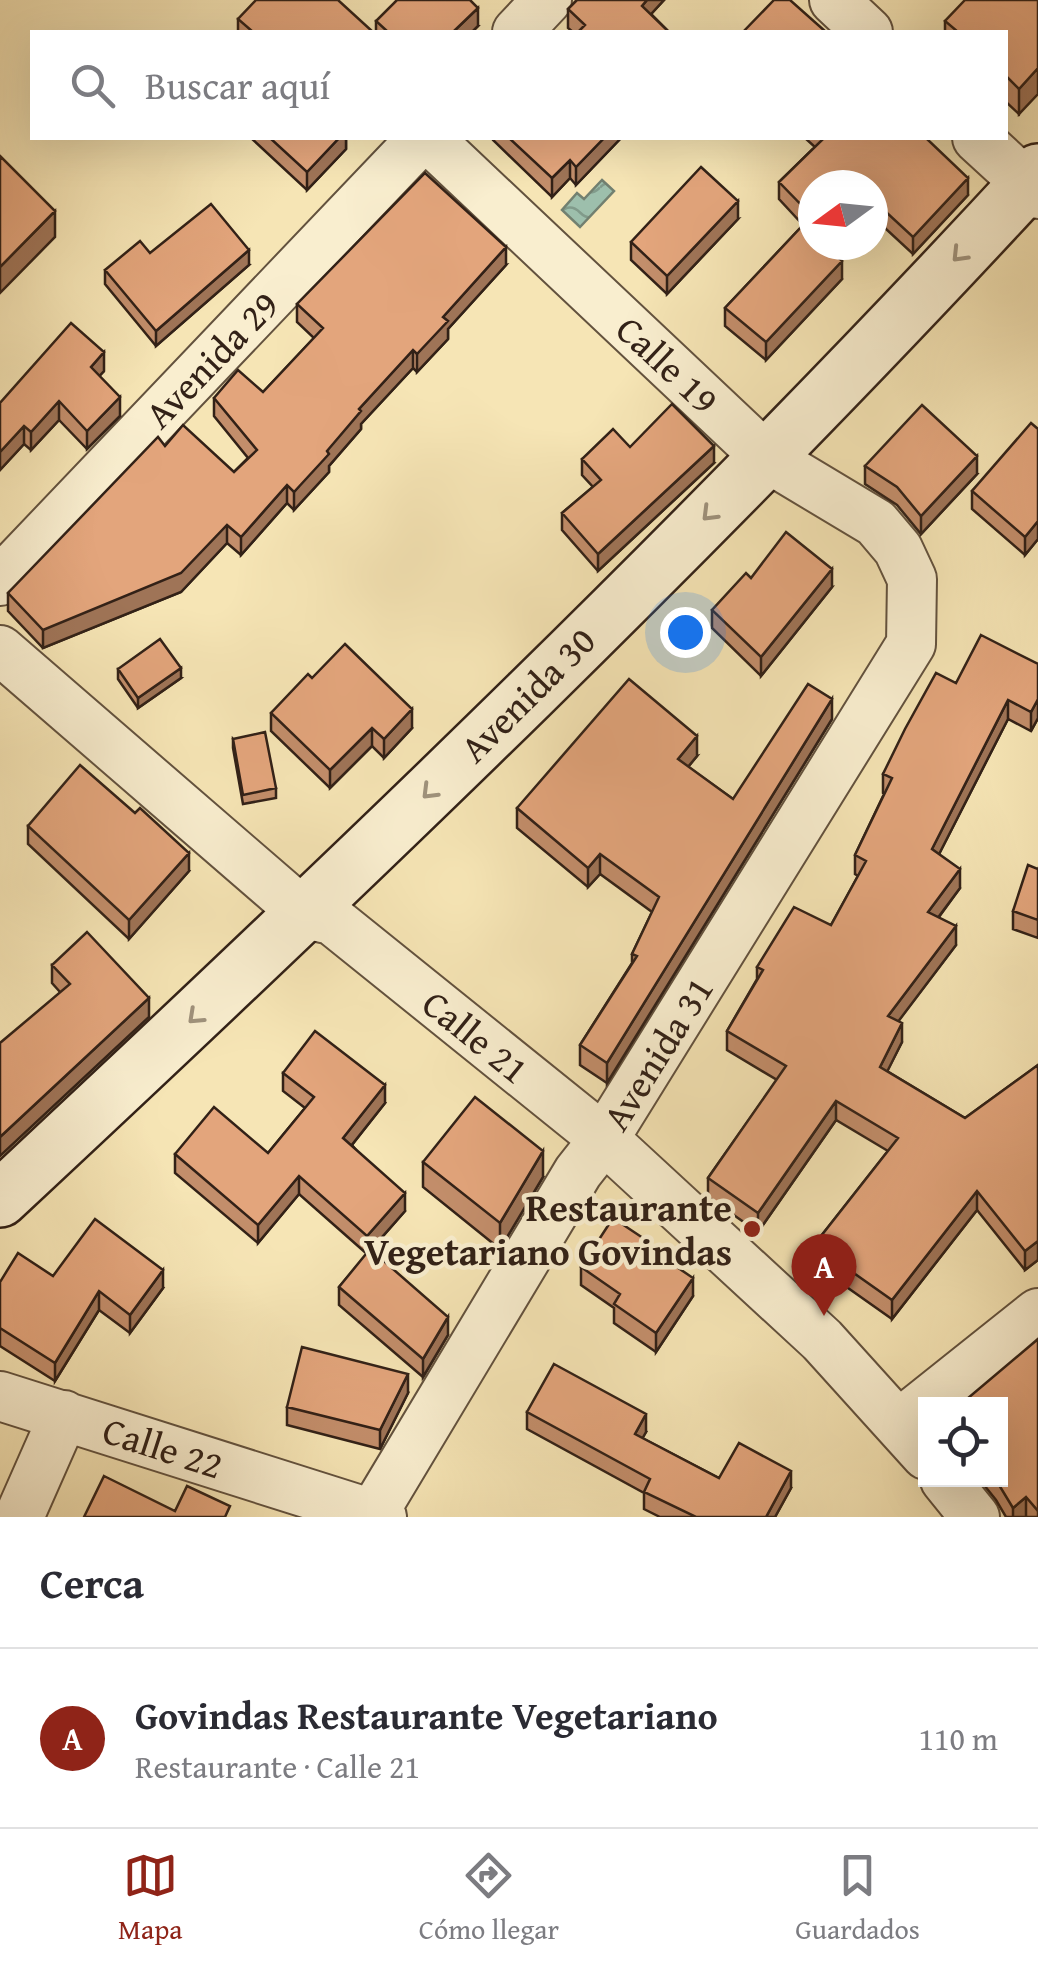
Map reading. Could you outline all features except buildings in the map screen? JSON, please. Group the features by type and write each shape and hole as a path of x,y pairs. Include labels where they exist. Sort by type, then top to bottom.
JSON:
{"street":[{"path":"519,30 547,0"},
{"path":"834,0 866,30"},
{"name":"Avenida 29","path":"0,580 423,140"},
{"name":"Calle 19","path":"427,140 766,457 876,523 898,549 912,579"},
{"path":"980,140 1034,183"},
{"name":"Avenida 30","path":"0,1199 305,914 766,457 1034,183"},
{"name":"Avenida 31","path":"375,1516 578,1172 604,1139 910,644 912,579"},
{"name":"Calle 21","path":"0,650 305,914 332,920 604,1139 822,1340 913,1439"},
{"path":"913,1439 1038,1313"},
{"name":"Calle 22","path":"0,1396 375,1516"},
{"path":"19,1517 64,1415"},
{"path":"952,1487 976,1517"}],"water":[{"path":"602,180 614,191 580,227 562,210 577,193 584,199"}],"place":[{"name":"Restaurante Vegetariano Govindas","path":"752,1229"},
{"name":"Govindas Restaurante Vegetariano","path":"824,1316"}]}
